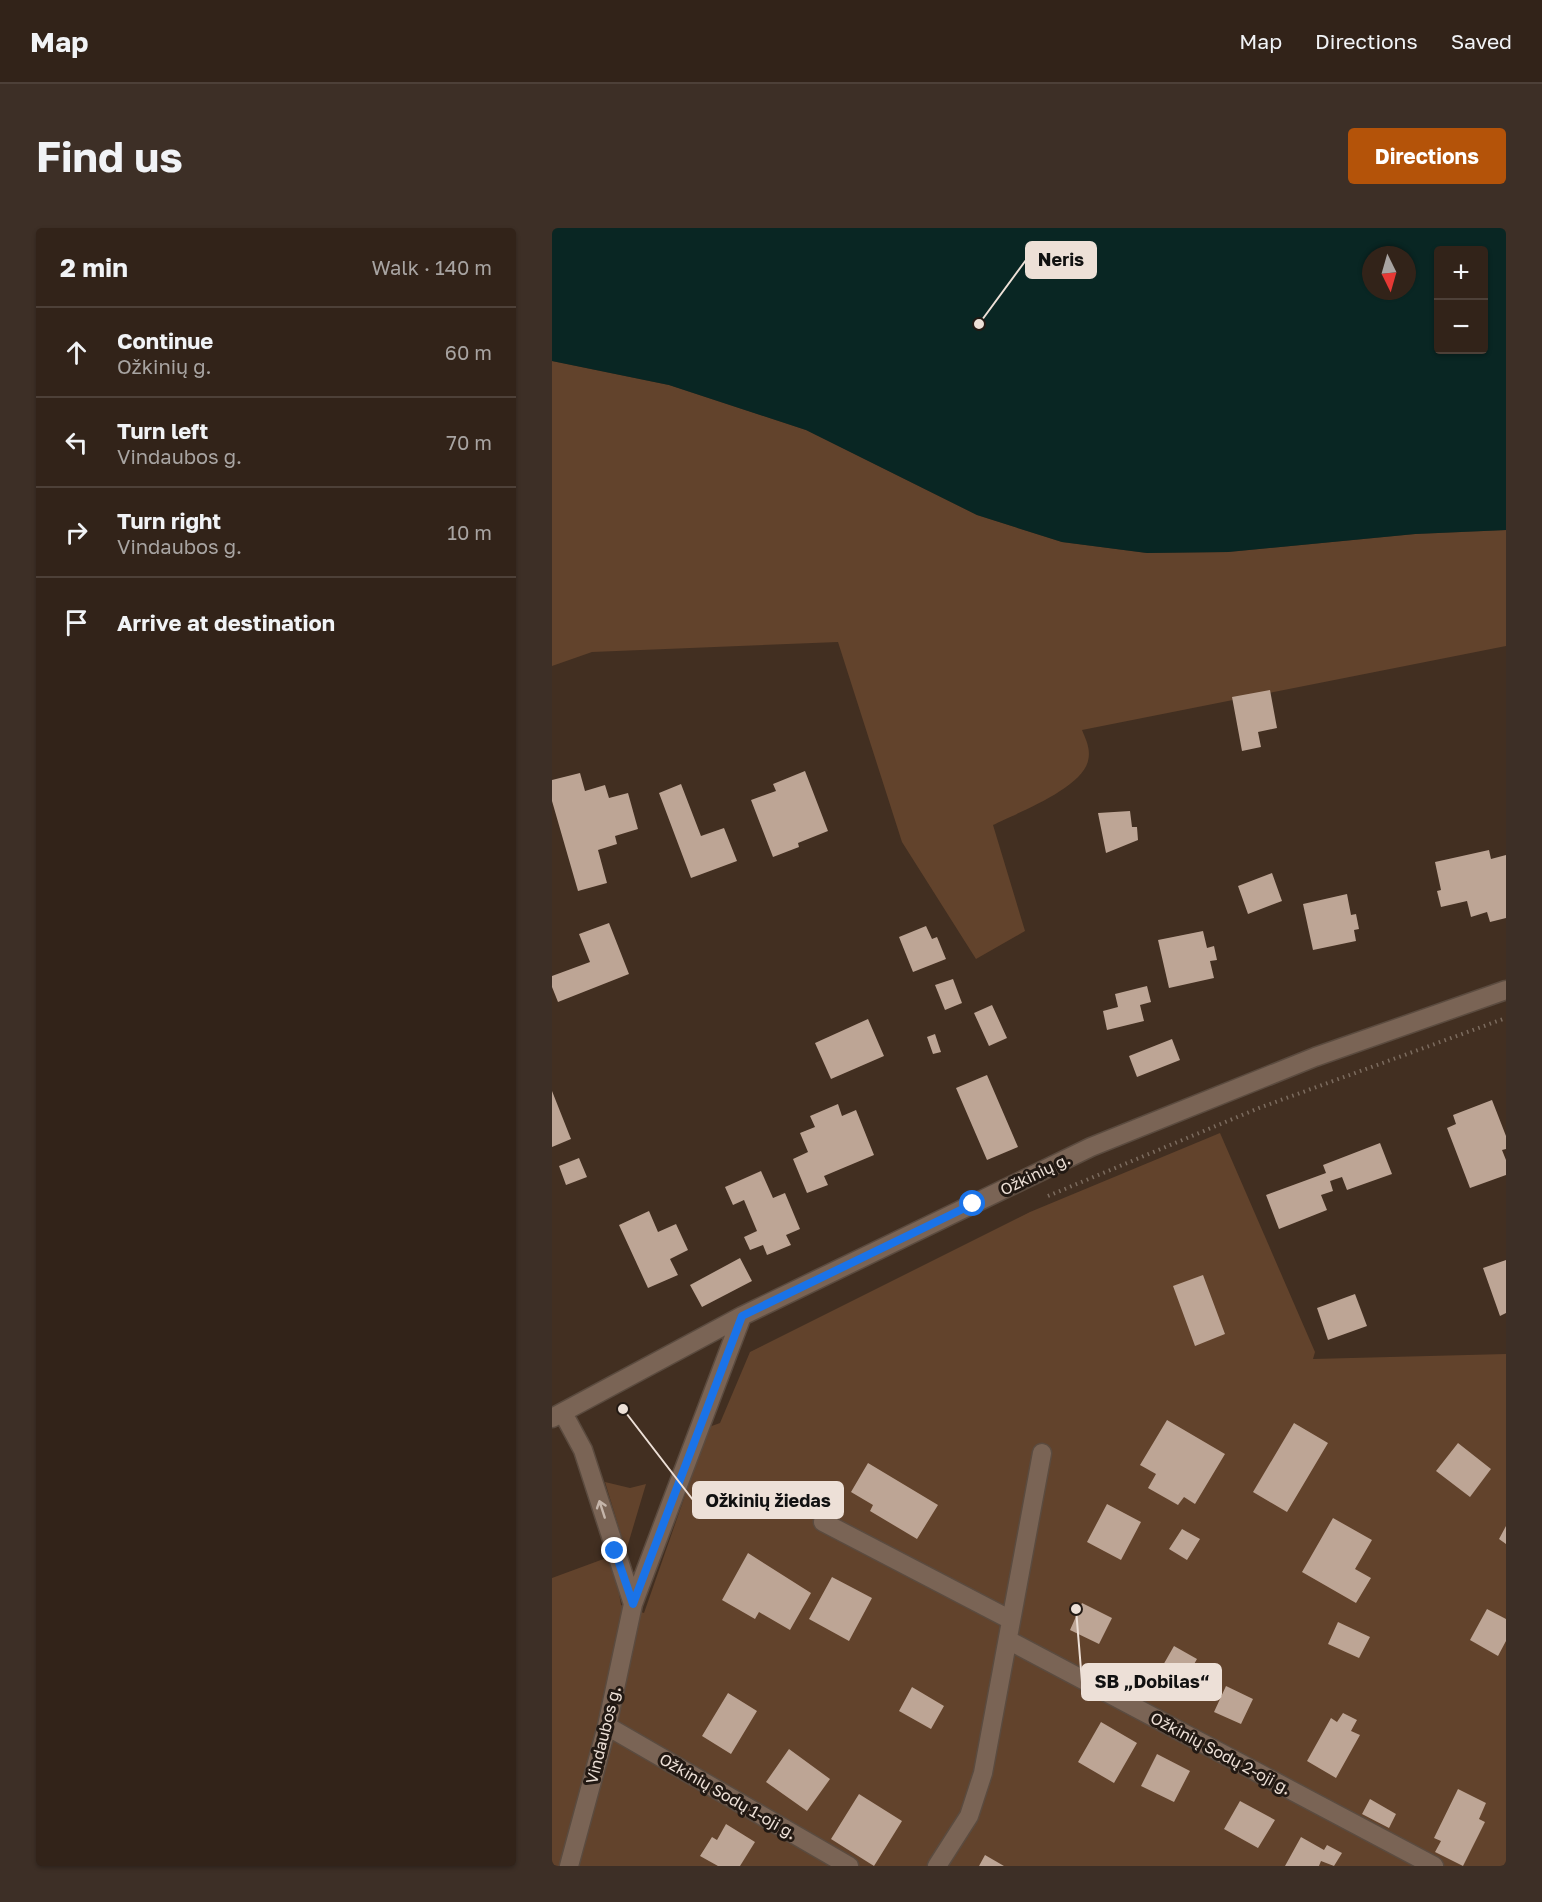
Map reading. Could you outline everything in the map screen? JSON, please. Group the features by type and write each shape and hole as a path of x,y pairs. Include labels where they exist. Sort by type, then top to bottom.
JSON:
{"street":[{"name":"Ožkinių g.","path":"558,1415 742,1316 1090,1147 1315,1057 1506,990"},
{"name":"Vindaubos g.","path":"569,1866 607,1726 633,1604 742,1316"},
{"path":"558,1415 583,1450 633,1604"},
{"path":"937,1866 969,1816 983,1773 1042,1453"},
{"path":"823,1522 1011,1620"},
{"name":"Ožkinių Sodų 2-oji g.","path":"1008,1640 1434,1866"},
{"name":"Ožkinių Sodų 1-oji g.","path":"607,1726 849,1866"}],"path":[{"path":"1037,1201 1259,1108 1506,1018"}],"shaded area":[{"path":"552,361 669,385 806,430 977,515 1062,542 1147,553 1228,552 1415,534 1506,530 1506,646 1082,730 1088,745 1088,761 1074,781 1047,799 993,825 1025,931 976,959 902,842 838,642 592,652 552,666"},
{"path":"1220,1133 1315,1352 1313,1359 1506,1354 1506,1866 552,1866 552,1578 609,1557 617,1581 621,1605 644,1613 709,1427 720,1423 750,1352 1030,1212"},
{"path":"605,1482 630,1488 646,1484 626,1551"}],"water":[{"path":"552,228 1506,228 1506,530 1415,534 1228,552 1147,553 1062,542 977,515 806,430 669,385 552,361"}],"building":[{"path":"1270,690 1277,728 1258,732 1261,747 1242,751 1232,697"},
{"path":"805,771 828,831 798,843 799,847 773,857 751,800 776,791 773,784"},
{"path":"580,773 585,791 605,785 609,798 628,793 638,829 615,836 617,844 598,850 607,883 578,891 552,801 552,780"},
{"path":"681,784 701,836 724,828 737,861 691,878 659,793"},
{"path":"1130,811 1132,827 1137,827 1138,840 1106,853 1098,813"},
{"path":"1489,850 1491,859 1506,855 1506,918 1490,922 1487,912 1471,917 1467,901 1441,907 1437,891 1441,890 1435,862"},
{"path":"1272,873 1282,901 1248,914 1238,886"},
{"path":"1347,894 1351,915 1356,914 1359,929 1354,930 1356,941 1313,950 1303,904"},
{"path":"609,923 629,974 558,1002 552,987 552,976 590,962 579,934"},
{"path":"926,926 932,939 937,937 946,959 913,972 899,937"},
{"path":"1203,931 1207,948 1214,946 1217,960 1210,961 1214,978 1169,988 1158,940"},
{"path":"953,979 962,1003 945,1010 935,985"},
{"path":"1147,986 1151,1002 1140,1005 1144,1021 1107,1030 1103,1011 1118,1007 1115,994"},
{"path":"992,1005 1007,1038 989,1046 974,1013"},
{"path":"868,1019 884,1056 831,1079 815,1043"},
{"path":"935,1034 941,1052 933,1054 927,1037"},
{"path":"1172,1039 1180,1060 1137,1077 1129,1056"},
{"path":"987,1075 1018,1147 987,1160 956,1088"},
{"path":"552,1091 571,1139 552,1147"},
{"path":"1492,1100 1506,1136 1506,1149 1502,1150 1506,1160 1506,1175 1470,1188 1447,1128 1456,1124 1453,1115"},
{"path":"838,1104 842,1116 856,1110 874,1155 824,1176 828,1185 807,1193 793,1159 808,1152 800,1133 815,1127 810,1116"},
{"path":"1380,1143 1392,1174 1347,1190 1342,1177 1330,1181 1333,1191 1321,1195 1327,1210 1279,1229 1266,1195 1326,1173 1323,1165"},
{"path":"579,1158 587,1177 566,1185 559,1166"},
{"path":"761,1171 773,1198 785,1193 800,1229 786,1235 791,1245 767,1255 763,1245 750,1250 744,1237 757,1231 744,1200 733,1205 725,1187"},
{"path":"649,1211 658,1232 676,1224 688,1250 670,1259 678,1275 648,1288 619,1225"},
{"path":"740,1258 752,1281 702,1307 690,1285"},
{"path":"1506,1260 1506,1313 1500,1316 1483,1268"},
{"path":"1203,1275 1225,1334 1195,1346 1173,1286"},
{"path":"1355,1294 1367,1326 1328,1340 1317,1308"},
{"path":"1167,1420 1225,1454 1195,1504 1184,1497 1178,1505 1148,1488 1156,1474 1140,1465"},
{"path":"1294,1423 1328,1443 1287,1512 1253,1492"},
{"path":"1458,1443 1491,1469 1470,1497 1436,1471"},
{"path":"868,1463 938,1505 917,1539 870,1511 873,1505 851,1492"},
{"path":"1107,1504 1141,1522 1121,1560 1087,1542"},
{"path":"1333,1518 1372,1540 1355,1569 1371,1578 1356,1603 1302,1572"},
{"path":"1506,1526 1506,1544 1499,1539"},
{"path":"1182,1529 1200,1539 1187,1560 1169,1549"},
{"path":"748,1553 811,1593 790,1630 759,1612 755,1619 722,1600"},
{"path":"832,1577 872,1598 849,1641 809,1619"},
{"path":"1082,1603 1112,1618 1099,1644 1070,1630"},
{"path":"1487,1609 1506,1619 1506,1641 1498,1656 1470,1640"},
{"path":"1338,1622 1370,1637 1359,1658 1328,1644"},
{"path":"1174,1646 1197,1659 1181,1687 1158,1674"},
{"path":"1226,1686 1253,1699 1241,1724 1214,1712"},
{"path":"912,1687 944,1706 931,1729 899,1711"},
{"path":"728,1693 757,1711 731,1754 702,1736"},
{"path":"1343,1713 1357,1720 1351,1731 1360,1735 1336,1778 1307,1761 1331,1718 1337,1722"},
{"path":"1101,1722 1137,1743 1114,1783 1078,1762"},
{"path":"789,1749 830,1779 807,1811 766,1782"},
{"path":"1157,1754 1190,1771 1174,1802 1141,1786"},
{"path":"1458,1789 1486,1803 1479,1819 1485,1822 1463,1866 1435,1852 1441,1841 1434,1838"},
{"path":"859,1794 902,1821 874,1866 831,1839"},
{"path":"1370,1799 1396,1814 1389,1828 1362,1814"},
{"path":"1240,1801 1275,1820 1258,1848 1224,1829"},
{"path":"726,1824 755,1842 740,1866 718,1866 700,1856 712,1837 717,1840"},
{"path":"1301,1837 1324,1850 1327,1845 1342,1853 1334,1866 1321,1861 1319,1866 1285,1866"},
{"path":"985,1855 1004,1866 979,1866"}],"place":[{"name":"Neris","path":"979,324"},
{"name":"Ožkinių žiedas","path":"623,1409"},
{"name":"SB „Dobilas“","path":"1076,1609"}],"route":[{"path":"615,1551 633,1604 742,1316 973,1204"}]}
